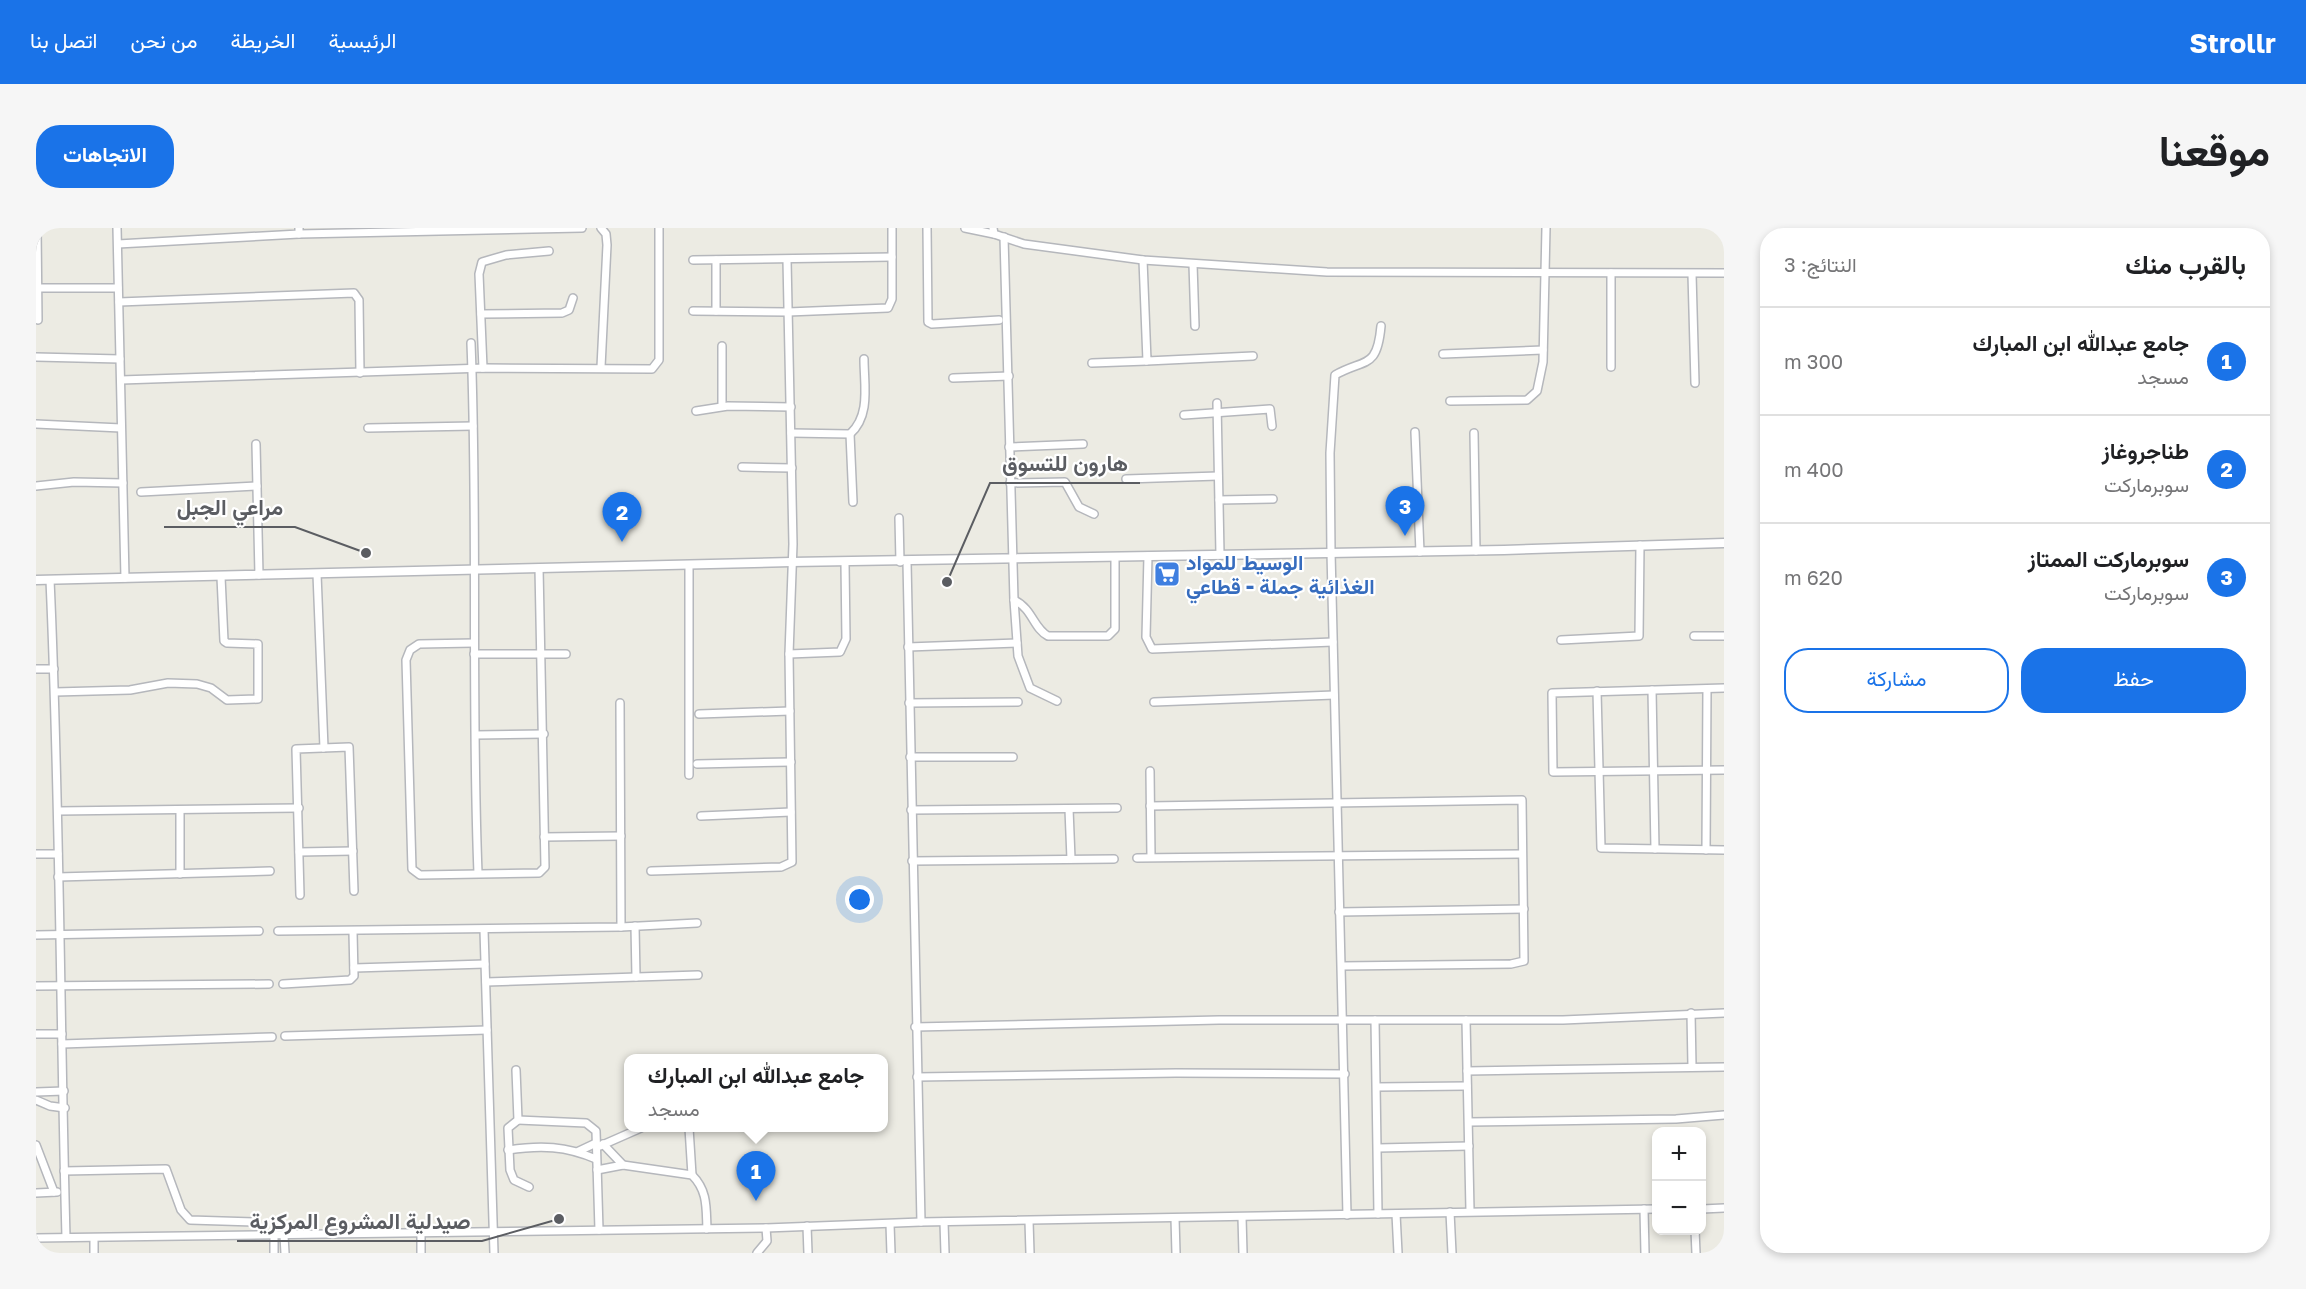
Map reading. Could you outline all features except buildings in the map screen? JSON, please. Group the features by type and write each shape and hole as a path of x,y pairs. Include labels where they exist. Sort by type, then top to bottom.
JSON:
{"street":[{"path":"37,228 38,320"},
{"path":"117,228 125,578"},
{"path":"118,244 245,232 582,228"},
{"path":"601,228 606,234 607,245 601,367"},
{"path":"121,380 472,368 652,369 658,365 659,228"},
{"path":"927,228 928,322 932,324 999,320"},
{"path":"965,228 994,231 1023,244 1143,260 1327,272 1724,273"},
{"path":"1450,401 1527,400 1532,397 1540,380 1543,350 1542,306 1546,272 1546,228"},
{"path":"693,311 789,312 888,308 892,299 892,229"},
{"path":"1004,237 1012,559 1017,644 1021,671 1030,688 1057,701"},
{"path":"483,368 480,274 482,262 506,255 549,251"},
{"path":"693,260 892,257"},
{"path":"716,260 716,311"},
{"path":"651,871 787,865 792,862 789,654 792,468 787,260"},
{"path":"1143,260 1147,361"},
{"path":"1193,264 1195,326"},
{"path":"1611,273 1611,367"},
{"path":"1692,274 1695,383"},
{"path":"38,288 118,288"},
{"path":"118,302 354,293 359,300 360,373"},
{"path":"481,314 566,312 573,298"},
{"path":"1347,1215 1331,552 1330,464 1334,426 1333,380 1335,375 1359,367 1374,355 1381,326"},
{"path":"471,343 476,569 474,654 478,873"},
{"path":"722,346 722,406"},
{"path":"1443,354 1543,350"},
{"path":"1092,363 1253,356"},
{"path":"36,357 120,359"},
{"path":"854,502 850,434 864,416 864,359"},
{"path":"953,378 1009,376"},
{"path":"1216,403 1220,554"},
{"path":"696,411 722,406 791,407"},
{"path":"1184,415 1270,409 1272,426"},
{"path":"36,424 121,428"},
{"path":"368,428 473,426"},
{"path":"1415,432 1420,552"},
{"path":"791,433 850,434"},
{"path":"1474,433 1476,551"},
{"path":"256,444 259,575"},
{"path":"1009,447 1083,444"},
{"path":"742,467 792,468"},
{"path":"1126,479 1218,476"},
{"path":"36,486 74,482 123,483"},
{"path":"1010,483 1065,482 1079,507 1094,514"},
{"path":"141,492 257,486"},
{"path":"1219,500 1273,499"},
{"path":"899,518 908,647 921,1222"},
{"path":"36,580 791,562 845,563 1220,554 1476,551 1724,543"},
{"path":"1561,640 1639,636 1640,545"},
{"path":"1148,556 1146,637 1152,648 1333,642"},
{"path":"1014,600 1023,604 1039,628 1048,636 1108,636 1115,630 1115,557"},
{"path":"789,654 840,652 844,646 846,639 845,563"},
{"path":"689,776 690,566"},
{"path":"474,643 418,644 410,650 406,660 412,869 420,875 543,871 544,734 539,568"},
{"path":"317,574 324,748"},
{"path":"55,692 130,690 168,683 204,685 227,700 258,699 258,644 224,641 221,577"},
{"path":"50,580 58,811 66,1237"},
{"path":"1694,636 1724,636"},
{"path":"908,647 1017,644"},
{"path":"474,654 566,654"},
{"path":"36,669 54,669"},
{"path":"1724,688 1552,693 1553,772 1724,770"},
{"path":"1706,850 1707,689"},
{"path":"1652,690 1655,849"},
{"path":"1597,691 1601,848 1724,850"},
{"path":"1154,702 1334,695"},
{"path":"909,703 1018,702"},
{"path":"620,703 621,927"},
{"path":"699,714 790,711"},
{"path":"476,735 544,734"},
{"path":"300,895 296,749 349,747 354,891"},
{"path":"910,757 1013,757"},
{"path":"697,764 791,762"},
{"path":"1150,771 1151,857"},
{"path":"1150,806 1336,801 1522,800 1526,957 1521,963 1342,966"},
{"path":"58,811 299,808"},
{"path":"1069,808 1071,859"},
{"path":"911,810 1117,808"},
{"path":"180,811 180,874"},
{"path":"701,816 792,812"},
{"path":"544,837 621,836"},
{"path":"299,852 353,851"},
{"path":"36,854 58,854"},
{"path":"1137,858 1522,854"},
{"path":"912,861 1114,859"},
{"path":"58,877 270,871"},
{"path":"1339,912 1524,909"},
{"path":"278,931 484,930 697,923"},
{"path":"636,926 636,977"},
{"path":"484,930 494,1253"},
{"path":"36,935 259,931"},
{"path":"284,984 350,980 354,968 353,932"},
{"path":"354,968 486,963"},
{"path":"486,982 698,975"},
{"path":"36,986 269,984"},
{"path":"1691,1013 1692,1066"},
{"path":"915,1027 1122,1021 1563,1020 1724,1013"},
{"path":"1375,1020 1378,1214"},
{"path":"1466,1020 1470,1211"},
{"path":"285,1036 487,1030"},
{"path":"36,1035 62,1034"},
{"path":"62,1044 272,1037"},
{"path":"1467,1071 1724,1067"},
{"path":"516,1070 518,1120"},
{"path":"917,1077 1176,1073 1345,1074"},
{"path":"1377,1088 1467,1086"},
{"path":"36,1092 64,1091"},
{"path":"36,1100 50,1106 65,1108"},
{"path":"1468,1122 1692,1119 1724,1115"},
{"path":"529,1188 514,1180 508,1150 508,1128 518,1120 586,1123 596,1131 598,1145 596,1160 598,1230"},
{"path":"579,1151 631,1132"},
{"path":"689,1132 692,1175 705,1195 707,1229"},
{"path":"36,1145 54,1192"},
{"path":"598,1145 623,1165"},
{"path":"1378,1148 1469,1146"},
{"path":"508,1150 559,1147 579,1151 596,1160"},
{"path":"597,1170 623,1165 692,1175"},
{"path":"64,1171 166,1169 181,1210 190,1220 254,1222"},
{"path":"36,1193 64,1191"},
{"path":"1706,1209 1724,1208"},
{"path":"1644,1209 1645,1253"},
{"path":"36,1239 766,1228 921,1222 1652,1209"},
{"path":"1450,1212 1452,1253"},
{"path":"1396,1214 1398,1253"},
{"path":"1242,1217 1243,1253"},
{"path":"1175,1218 1176,1253"},
{"path":"1029,1221 1030,1253"},
{"path":"945,1222 945,1253"},
{"path":"890,1224 891,1253"},
{"path":"807,1226 808,1253"},
{"path":"757,1253 767,1241 766,1228"},
{"path":"421,1233 421,1253"},
{"path":"1695,1235 1696,1253"},
{"path":"274,1236 274,1253"},
{"path":"284,1236 285,1253"},
{"path":"94,1238 94,1253"}],"place":[{"name":"سوبرماركت الممتاز","path":"1405,536"},
{"name":"طناجروغاز","path":"622,542"},
{"name":"مراعي الجبل","path":"366,553"},
{"name":"الوسيط للمواد الغذائية جملة - قطاعي","path":"1167,574"},
{"name":"هارون للتسوق","path":"947,582"},
{"name":"جامع عبدالله ابن المبارك","path":"756,1201"},
{"name":"صيدلية المشروع المركزية","path":"559,1219"}]}
